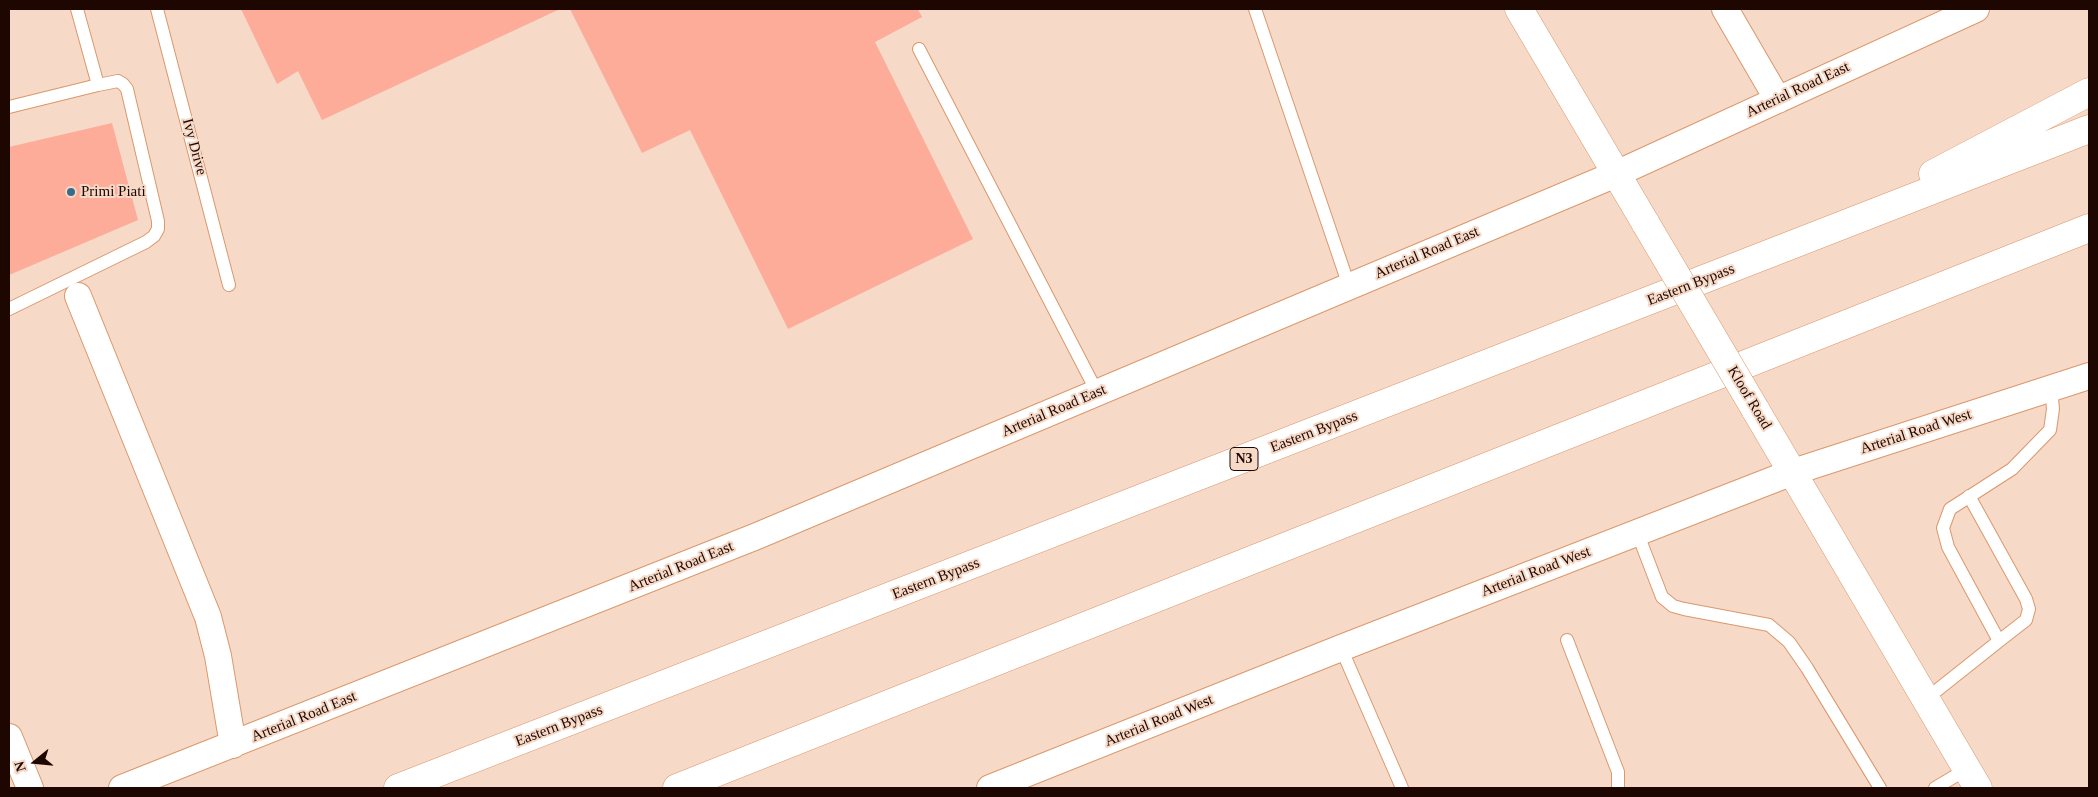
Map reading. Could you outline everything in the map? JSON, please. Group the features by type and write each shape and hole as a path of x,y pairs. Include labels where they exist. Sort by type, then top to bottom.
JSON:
{"main road":[{"name":"Kloof Road","path":"1519,9 1972,778"},
{"path":"1810,239 2089,92"},
{"name":"Eastern Bypass","path":"398,788 2089,129"},
{"path":"677,788 2089,228"}],"street":[{"path":"1725,9 1778,100"},
{"name":"Arterial Road East","path":"122,788 757,536 1616,174 1976,9"},
{"path":"78,296 208,617 218,656 233,745"},
{"name":"Arterial Road West","path":"990,788 1341,648 1793,472 2089,376"},
{"path":"9,737 30,788"}],"lane":[{"path":"77,9 98,85"},
{"name":"Ivy Drive","path":"157,9 229,286"},
{"path":"1255,9 1350,286"},
{"path":"919,49 1097,392"},
{"path":"9,107 98,85 118,81 123,84 127,89 158,221 158,229 154,236 146,242 9,309"},
{"path":"1999,641 1948,547 1943,528 1950,509 2012,469 2050,430 2054,409 2051,388"},
{"path":"1926,700 2026,620 2029,609 2026,599 1969,496"},
{"path":"1637,532 1662,596 1673,606 1769,625 1789,642 1807,668 1880,788"},
{"path":"1567,640 1618,772 1618,788"},
{"path":"1341,648 1402,788"},
{"path":"1935,788 1972,778"}],"building":[{"path":"241,9 560,9 322,120 298,71 277,84"},
{"path":"570,9 918,9 922,17 875,42 973,239 788,329 690,130 642,153"},
{"path":"112,123 138,220 9,275 9,147"}],"place":[{"name":"Primi Piati","path":"71,192"}]}
